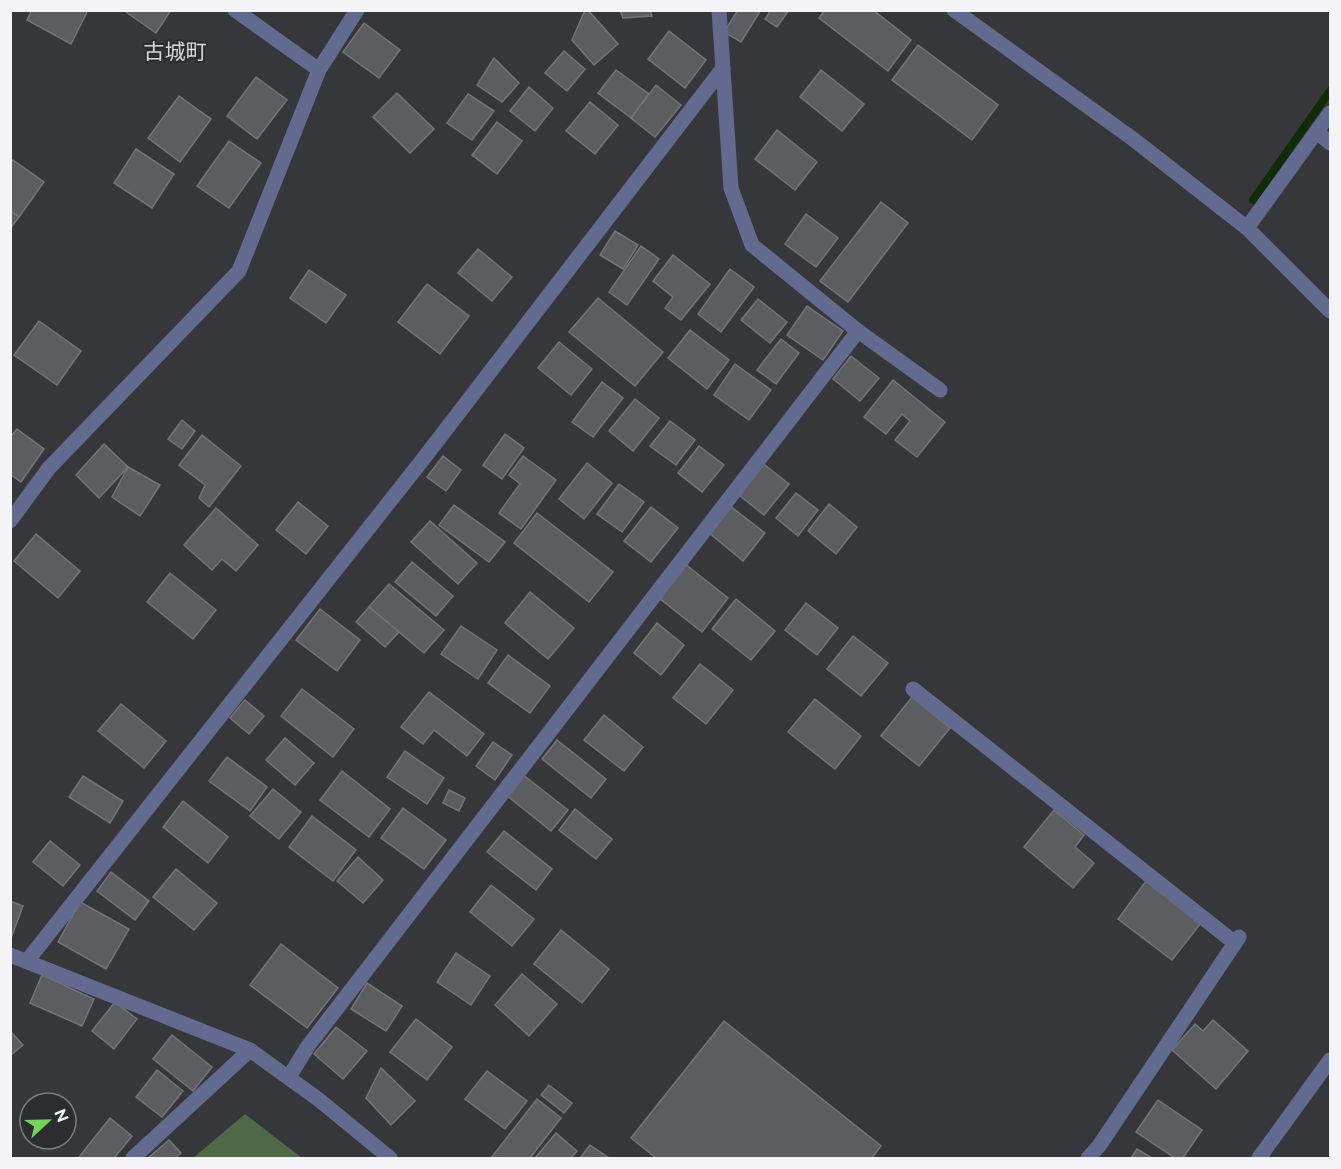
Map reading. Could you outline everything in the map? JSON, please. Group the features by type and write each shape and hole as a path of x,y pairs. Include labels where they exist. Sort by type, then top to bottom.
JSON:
{"street":[{"path":"235,10 320,70"},
{"path":"10,521 49,468 239,271 320,70 357,10"},
{"path":"719,10 731,188 752,245 858,331 940,390"},
{"path":"954,10 1133,139 1247,228 1330,311"},
{"path":"27,961 423,458 723,68"},
{"path":"1247,228 1330,113"},
{"path":"1317,132 1330,143"},
{"path":"289,1077 316,1037 858,331"},
{"path":"913,689 1237,940 1099,1146 1088,1158"},
{"path":"10,955 250,1050 289,1077 390,1158"},
{"path":"133,1158 250,1050"},
{"path":"1259,1158 1330,1060"}],"green space":[{"path":"245,1114 302,1158 193,1158"}],"building":[{"path":"32,10 88,10 71,44 27,20"},
{"path":"127,10 171,10 156,33 126,12"},
{"path":"585,10 588,10 618,44 594,65 572,40"},
{"path":"620,10 650,10 652,16 623,18"},
{"path":"738,10 761,10 741,42 724,32"},
{"path":"771,10 789,10 777,27 765,19"},
{"path":"825,10 873,10 911,40 888,71 819,18"},
{"path":"364,23 400,50 379,78 343,52"},
{"path":"669,31 706,60 685,88 648,59"},
{"path":"918,45 998,105 972,140 892,80"},
{"path":"564,51 585,69 567,91 545,73"},
{"path":"494,58 519,83 502,102 477,85"},
{"path":"616,70 649,94 631,118 598,93"},
{"path":"821,70 864,104 842,131 800,97"},
{"path":"256,77 287,100 257,139 227,116"},
{"path":"656,85 681,105 655,137 631,118"},
{"path":"529,87 553,108 535,131 510,111"},
{"path":"397,93 434,129 410,153 373,117"},
{"path":"468,94 494,111 472,140 447,123"},
{"path":"179,96 211,119 180,162 148,138"},
{"path":"590,102 618,125 595,154 566,131"},
{"path":"497,122 522,141 497,174 472,155"},
{"path":"777,130 817,162 795,190 755,159"},
{"path":"229,141 261,163 229,208 197,186"},
{"path":"136,149 174,174 152,208 114,183"},
{"path":"13,160 44,182 19,217 10,211 10,163"},
{"path":"881,202 908,223 848,302 820,281"},
{"path":"10,211 19,217 10,229"},
{"path":"806,214 838,238 816,267 785,244"},
{"path":"615,231 638,245 623,269 600,255"},
{"path":"641,246 659,259 627,305 609,292"},
{"path":"478,249 512,277 492,301 458,273"},
{"path":"673,255 710,284 681,320 665,308 673,297 653,281"},
{"path":"730,269 754,287 721,332 698,314"},
{"path":"309,270 346,295 326,323 290,298"},
{"path":"427,284 469,316 440,354 398,322"},
{"path":"598,298 663,352 635,386 569,332"},
{"path":"758,299 787,322 770,343 741,320"},
{"path":"807,306 843,331 823,360 787,335"},
{"path":"39,321 81,351 57,385 14,355"},
{"path":"690,330 729,360 707,389 668,358"},
{"path":"781,339 799,353 776,384 757,370"},
{"path":"559,342 592,369 571,395 538,368"},
{"path":"851,356 879,378 860,401 833,379"},
{"path":"735,364 771,390 749,420 714,395"},
{"path":"893,380 945,422 917,457 895,440 910,421 902,414 886,434 864,417"},
{"path":"602,382 623,398 593,437 572,422"},
{"path":"635,399 659,418 633,451 609,431"},
{"path":"182,420 195,431 182,449 168,439"},
{"path":"670,421 695,440 676,465 650,446"},
{"path":"17,429 44,449 21,482 10,474 10,437"},
{"path":"505,434 524,448 502,479 483,465"},
{"path":"202,435 241,466 209,507 199,498 205,485 179,465"},
{"path":"104,444 128,467 99,498 76,475"},
{"path":"699,446 724,465 702,492 678,473"},
{"path":"443,456 461,470 446,491 427,477"},
{"path":"523,456 556,480 521,529 499,513 520,484 509,475"},
{"path":"760,461 789,484 764,515 735,492"},
{"path":"587,463 612,483 584,519 559,499"},
{"path":"128,467 160,485 140,516 112,497"},
{"path":"619,484 644,502 622,532 597,514"},
{"path":"796,493 818,510 798,536 776,518"},
{"path":"298,502 328,526 306,554 276,530"},
{"path":"829,504 857,527 836,554 808,531"},
{"path":"454,505 505,542 489,562 439,525"},
{"path":"730,506 765,533 743,561 709,533"},
{"path":"651,507 678,528 651,562 624,541"},
{"path":"216,508 258,545 236,571 222,559 212,570 184,545"},
{"path":"537,513 613,572 589,602 514,543"},
{"path":"430,521 477,563 458,584 411,542"},
{"path":"36,534 80,571 58,598 14,561"},
{"path":"412,562 453,596 436,616 395,582"},
{"path":"685,564 728,598 702,632 659,598"},
{"path":"170,573 216,610 193,639 147,602"},
{"path":"389,584 444,630 424,653 369,607"},
{"path":"530,592 574,628 548,659 505,623"},
{"path":"736,599 775,631 751,660 712,629"},
{"path":"806,603 838,628 817,655 785,630"},
{"path":"369,607 399,632 385,647 356,622"},
{"path":"320,609 360,640 337,671 296,640"},
{"path":"657,623 684,645 661,675 634,653"},
{"path":"461,626 497,650 478,679 441,654"},
{"path":"853,636 888,663 861,696 827,669"},
{"path":"508,655 550,686 530,713 488,683"},
{"path":"700,664 733,690 706,724 673,698"},
{"path":"302,689 354,729 333,757 281,716"},
{"path":"429,692 484,734 467,756 434,730 423,744 401,727"},
{"path":"912,697 950,728 919,766 881,736"},
{"path":"815,699 861,736 835,769 788,732"},
{"path":"245,700 264,716 249,734 230,718"},
{"path":"121,704 166,741 144,768 98,731"},
{"path":"604,715 643,747 624,771 584,740"},
{"path":"285,738 314,763 295,785 266,760"},
{"path":"557,740 606,779 591,798 542,759"},
{"path":"493,742 512,755 495,780 476,766"},
{"path":"405,751 444,778 427,804 387,777"},
{"path":"227,757 267,787 250,811 209,781"},
{"path":"342,771 390,809 369,837 320,800"},
{"path":"522,774 568,810 551,831 506,795"},
{"path":"83,776 123,801 110,823 69,797"},
{"path":"273,789 301,812 279,839 250,816"},
{"path":"449,790 465,798 459,811 443,803"},
{"path":"183,801 228,837 208,863 163,827"},
{"path":"403,808 446,840 424,869 381,838"},
{"path":"575,809 612,839 596,859 559,830"},
{"path":"1054,810 1084,835 1075,847 1094,863 1073,888 1024,847"},
{"path":"312,816 356,850 333,881 289,847"},
{"path":"504,831 552,869 536,890 487,852"},
{"path":"50,841 80,865 63,886 33,862"},
{"path":"358,857 383,880 363,903 337,881"},
{"path":"176,869 217,903 194,930 153,897"},
{"path":"111,872 149,901 135,920 97,891"},
{"path":"1146,881 1201,923 1172,960 1118,919"},
{"path":"491,885 534,919 512,946 470,912"},
{"path":"10,901 23,906 11,938 10,938"},
{"path":"80,902 129,929 106,969 58,942"},
{"path":"561,930 609,969 582,1003 534,964"},
{"path":"281,944 338,988 307,1028 250,985"},
{"path":"456,953 490,976 471,1005 437,982"},
{"path":"522,974 557,1004 529,1036 495,1005"},
{"path":"42,975 94,999 82,1026 30,1003"},
{"path":"367,983 402,1006 386,1031 351,1009"},
{"path":"115,1002 137,1019 114,1049 92,1031"},
{"path":"416,1019 452,1047 427,1080 390,1052"},
{"path":"1213,1020 1248,1051 1216,1089 1172,1050 1195,1024 1203,1031"},
{"path":"724,1021 881,1146 872,1158 656,1158 631,1138"},
{"path":"336,1027 367,1051 343,1079 314,1054"},
{"path":"10,1031 23,1045 10,1056"},
{"path":"172,1035 212,1067 193,1091 153,1059"},
{"path":"381,1068 415,1101 391,1125 366,1098"},
{"path":"157,1070 183,1091 162,1117 136,1097"},
{"path":"487,1071 527,1101 505,1129 465,1099"},
{"path":"549,1085 572,1103 564,1113 541,1095"},
{"path":"537,1099 561,1118 530,1158 491,1158"},
{"path":"1158,1100 1202,1130 1183,1158 1175,1158 1136,1132"},
{"path":"110,1118 132,1136 114,1158 79,1157"},
{"path":"556,1133 577,1151 571,1158 535,1158"},
{"path":"169,1140 181,1153 175,1158 148,1158"},
{"path":"590,1145 609,1158 580,1158"},
{"path":"1137,1149 1152,1158 1131,1158"}],"waterway":[{"path":"1253,200 1330,91"}],"district":[{"name":"古城町","path":"175,52"}]}
